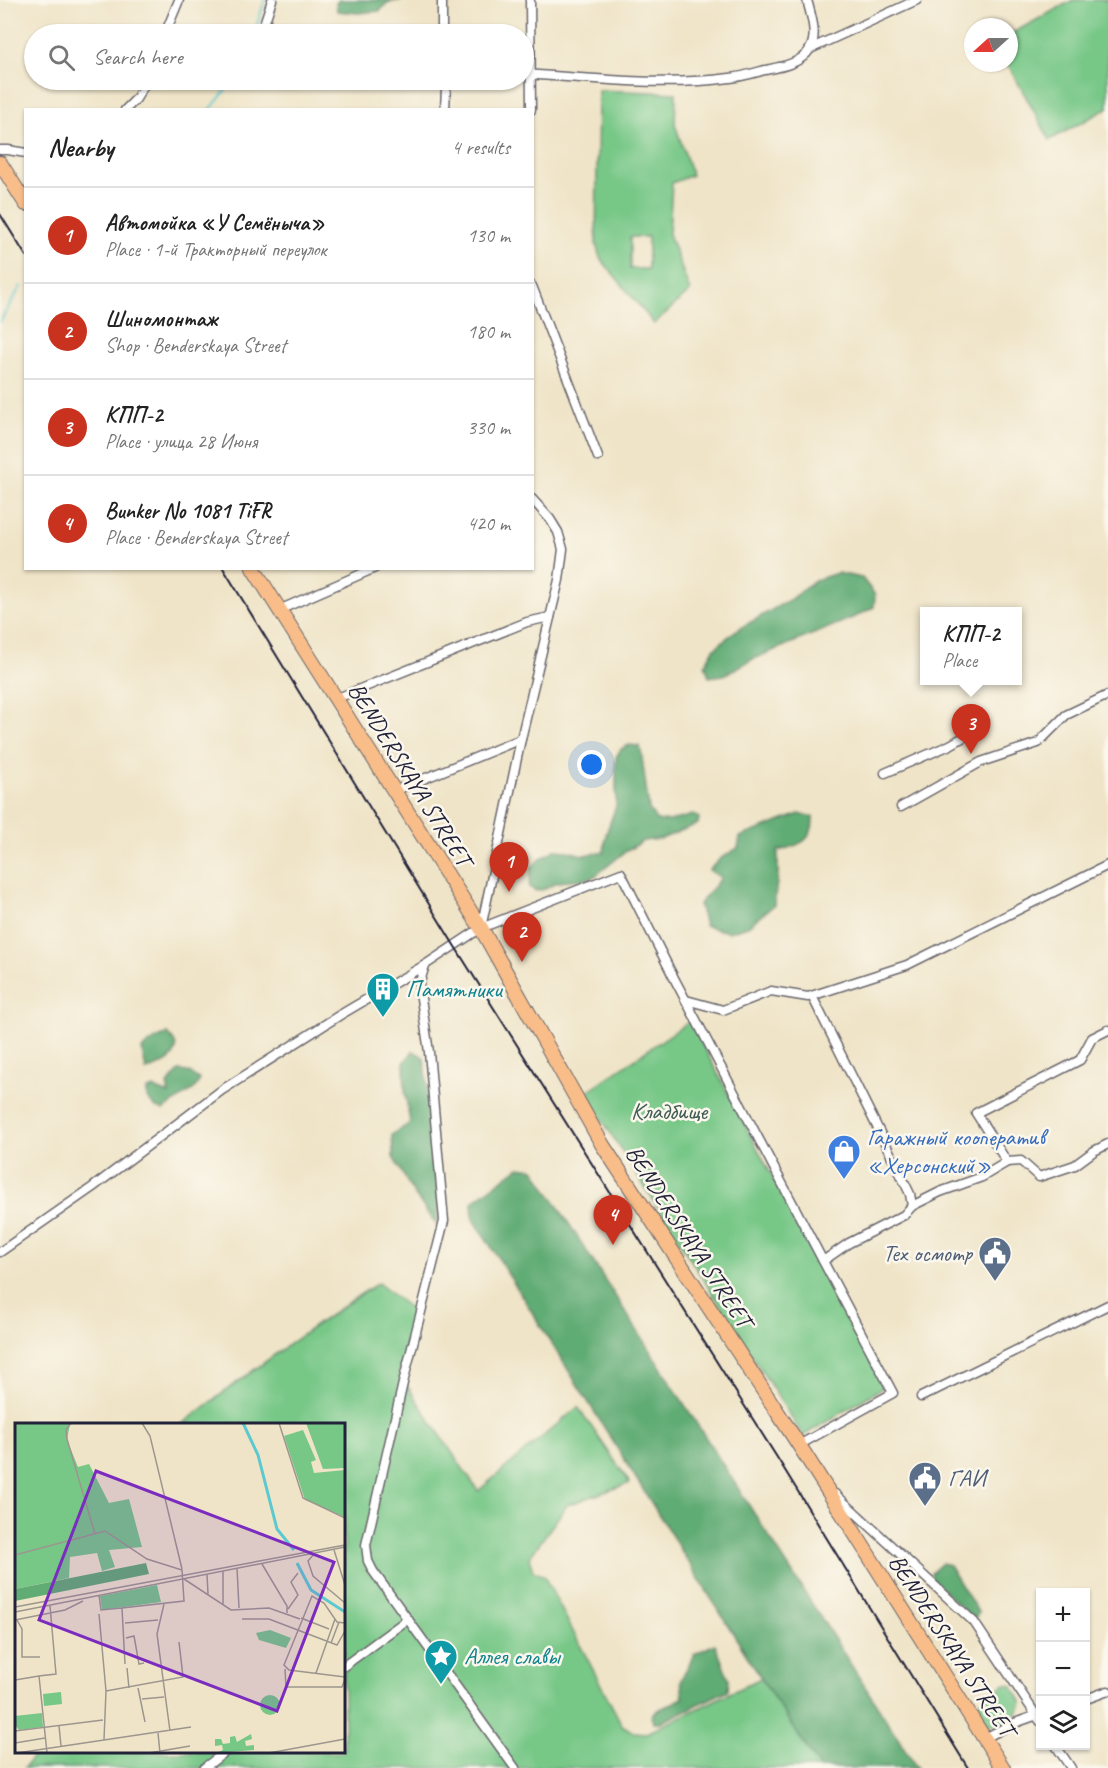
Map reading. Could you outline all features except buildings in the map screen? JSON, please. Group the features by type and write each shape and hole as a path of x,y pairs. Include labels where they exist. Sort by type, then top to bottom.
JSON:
{"main road":[{"path":"0,163 24,201"},
{"name":"BENDERSKAYA STREET","path":"254,570 481,928 602,1144 799,1446 1003,1768"}],"street":[{"path":"169,24 179,0"},
{"path":"264,24 272,0"},
{"path":"442,0 442,24"},
{"path":"529,24 530,0"},
{"path":"807,0 814,31 810,49"},
{"path":"534,74 664,82 730,78 789,64 810,49 917,0"},
{"path":"127,108 141,90"},
{"path":"446,90 446,108"},
{"path":"529,90 531,108"},
{"path":"0,150 24,153"},
{"path":"534,291 598,457"},
{"path":"481,928 521,739 559,580 563,549 558,532 550,519 534,502"},
{"path":"279,610 370,570"},
{"path":"335,699 527,622 550,616"},
{"path":"901,807 981,762 1038,743 1066,715 1108,695"},
{"path":"885,773 950,745 969,734"},
{"path":"394,791 521,739"},
{"path":"686,1000 723,1010 771,992 812,996 907,965 1108,864"},
{"path":"0,1252 93,1187 222,1090 481,928 621,873 893,1393 799,1446"},
{"path":"425,965 419,985 429,1052 444,1221 366,1545 368,1561 373,1571 515,1768"},
{"path":"812,996 903,1179 910,1194 912,1206"},
{"path":"1007,1162 976,1113 1080,1060 1092,1038 1108,1030"},
{"path":"823,1261 849,1243 904,1215 912,1206 940,1192 982,1177 1007,1162 1021,1161 1039,1177 1075,1165 1108,1144"},
{"path":"921,1397 1108,1305"},
{"path":"820,1481 974,1622 1036,1713"},
{"path":"345,1665 408,1619"},
{"path":"1090,1697 1108,1690"},
{"path":"985,1738 1012,1724 1036,1718"},
{"path":"1059,1750 1071,1768"},
{"path":"204,1768 224,1753"}],"green space":[{"path":"339,0 402,0 387,3 380,11 358,13 337,11 336,3"},
{"path":"1073,0 1108,0 1108,108 1050,140 1012,72 1018,72 1018,30"},
{"path":"598,90 676,93 675,124 692,175 672,183 669,234 690,291 654,324 600,258 596,244","holes":["630,237 648,237 648,269 630,269"]},
{"path":"837,573 862,578 875,595 874,607 753,659 724,675 709,677 705,664 714,649 735,631 789,600 816,580"},
{"path":"629,745 639,746 641,750 649,809 657,821 670,821 693,815 699,818 698,824 661,839 643,841 588,879 556,883 536,891 529,887 531,868 554,850 583,855 604,852 606,834 616,806 616,757 621,749"},
{"path":"799,814 813,817 813,825 804,841 778,851 774,905 748,926 728,932 705,926 699,904 721,878 709,870 721,858 738,848 740,837"},
{"name":"Кладбище","path":"690,1021 884,1387 803,1436 585,1093"},
{"path":"168,1034 176,1045 173,1056 160,1065 146,1070 142,1049"},
{"path":"413,1051 424,1057 439,1201 436,1224 414,1194 393,1157 392,1135 410,1123 405,1092 404,1063"},
{"path":"179,1071 188,1072 200,1080 194,1089 163,1110 156,1108 147,1098 147,1090 154,1088 169,1094 167,1085"},
{"path":"519,1167 534,1169 917,1768 820,1768 761,1678 473,1218 472,1202"},
{"path":"378,1283 414,1312 399,1374 478,1491 578,1407 630,1483 567,1505 529,1558 533,1571 544,1576 622,1725 633,1732 647,1733 761,1678 820,1768 24,1768 35,1753 345,1753 345,1423 183,1423 303,1334"},
{"path":"942,1563 949,1565 978,1612 976,1617 972,1618 932,1579 931,1573"},
{"path":"715,1644 729,1679 728,1690 660,1723 654,1722 651,1717 654,1712 683,1698 681,1680 694,1654"},
{"path":"1005,1684 1012,1685 1022,1703 1020,1708 1009,1721 998,1725 987,1724 975,1706"}],"waterway":[{"path":"257,24 265,0"},
{"path":"212,108 226,90"},
{"path":"0,322 21,286"}],"railway":[{"path":"0,214 24,253"},
{"path":"224,570 454,945 778,1459 968,1768"}],"place":[{"name":"КПП-2","path":"971,754"},
{"name":"Автомойка «У Семёныча»","path":"509,892"},
{"name":"Шиномонтаж","path":"522,962"},
{"name":"Памятники","path":"383,1018"},
{"name":"Гаражный кооператив «Херсонский»","path":"844,1180"},
{"name":"Bunker No 1081 TiFR","path":"613,1245"},
{"name":"Тех осмотр","path":"995,1282"},
{"name":"ГАИ","path":"925,1507"},
{"name":"Аллея славы","path":"441,1685"}]}
